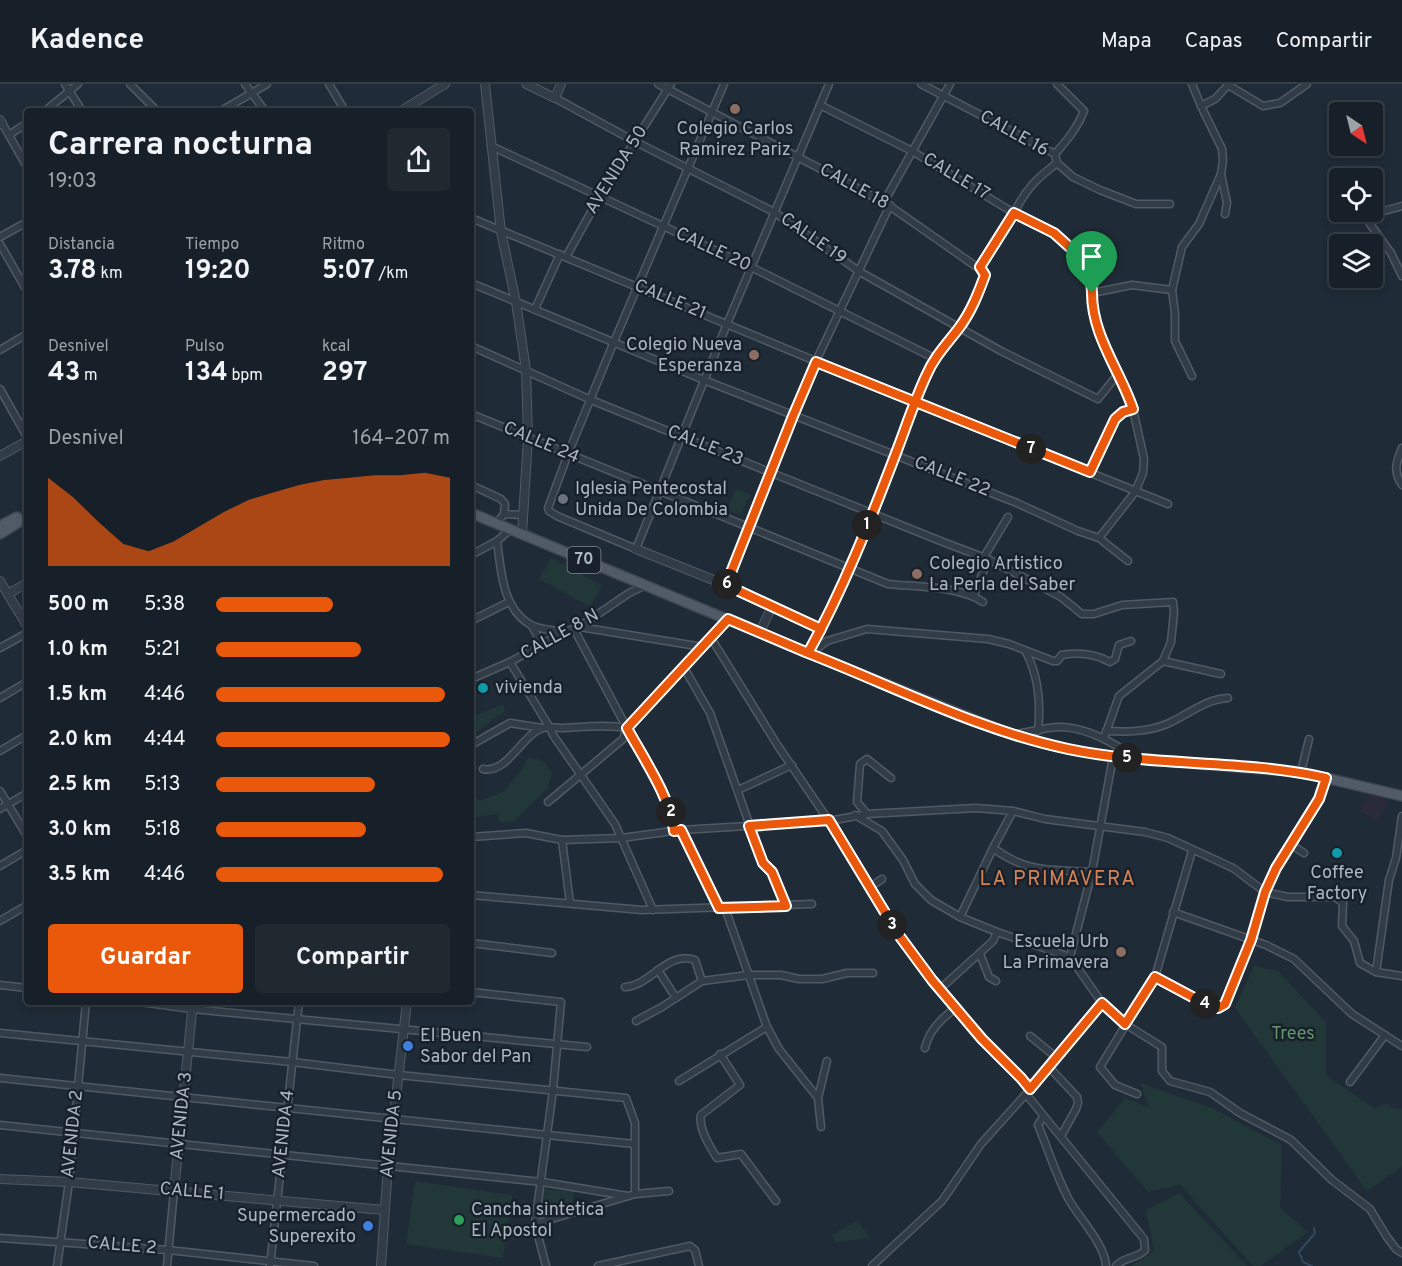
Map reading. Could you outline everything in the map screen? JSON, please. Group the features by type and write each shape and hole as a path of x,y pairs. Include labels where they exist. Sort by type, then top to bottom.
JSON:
{"main road":[{"path":"0,526 24,514"},
{"name":"70","path":"474,514 809,654 1013,735 1068,749 1113,757 1301,772 1402,796"},
{"path":"0,534 24,519"}],"street":[{"path":"65,84 80,108"},
{"path":"49,108 78,84"},
{"path":"130,84 154,108"},
{"path":"245,84 263,108"},
{"path":"225,108 267,84"},
{"path":"329,84 343,108"},
{"path":"405,108 430,88 445,84"},
{"path":"485,84 501,232 516,302 526,370 528,438 522,534"},
{"name":"CALLE 19","path":"526,84 774,212 860,272 1001,351 1098,399 1118,374"},
{"path":"555,98 561,84"},
{"name":"CALLE 18","path":"658,84 670,86 887,204 980,267"},
{"path":"724,84 568,454 549,503 549,512 726,585 821,629"},
{"path":"636,549 727,324 829,84"},
{"name":"CALLE 16","path":"921,84 1055,154 1057,163 1073,177 1136,204 1170,204"},
{"path":"726,585 816,362 860,272 887,204 912,151 950,84"},
{"path":"1055,154 1079,125 1084,111 1058,84"},
{"path":"1192,84 1222,149 1221,174 1227,203 1225,214"},
{"path":"1201,106 1215,99 1229,85 1263,106 1280,103 1307,84"},
{"name":"AVENIDA 50","path":"535,309 563,256 670,86"},
{"name":"CALLE 17","path":"820,105 912,151 1014,213 1054,233 1085,261 1091,278 1092,293"},
{"path":"0,122 24,162"},
{"path":"9,135 24,125"},
{"name":"CALLE 20","path":"491,146 751,267 934,358"},
{"path":"809,654 872,513 914,402 934,358 960,327 975,302 985,275 980,267 1024,193 1057,163"},
{"path":"1192,376 1175,341 1172,290 1182,247 1199,224 1221,174"},
{"path":"1402,206 1373,214 1370,218 1370,224 1391,253 1402,276"},
{"name":"CALLE 21","path":"474,219 816,362 1168,504"},
{"path":"0,237 24,224"},
{"path":"0,244 24,286"},
{"name":"CALLE 22","path":"474,284 613,344 1017,503 1078,531 1099,538 1128,561"},
{"path":"1099,538 1135,492 1143,473 1144,459 1126,389 1096,325 1092,293 1132,285 1172,290"},
{"path":"0,350 24,336"},
{"name":"CALLE 23","path":"474,347 591,400 986,558 1061,597 1082,614 1094,614 1122,605 1173,602 1174,627 1163,661"},
{"path":"0,389 24,433"},
{"path":"1090,472 1115,419 1123,412 1133,409"},
{"name":"CALLE 24","path":"474,415 888,584 974,595 983,602"},
{"path":"0,456 24,441"},
{"path":"1402,448 1395,467 1402,485"},
{"path":"474,486 501,499 505,504 504,514 496,523"},
{"path":"504,514 522,515"},
{"path":"974,595 986,558 1008,517"},
{"path":"474,553 497,541 511,530"},
{"path":"497,541 503,583 509,602 518,615 532,626 542,645"},
{"path":"0,581 4,596 24,622"},
{"path":"4,596 24,585"},
{"name":"CALLE 8 N","path":"474,678 576,628 629,593 646,585"},
{"path":"474,620 509,602"},
{"path":"760,632 772,606"},
{"path":"548,802 624,740 627,728 728,619"},
{"path":"532,626 564,632"},
{"path":"576,628 703,647"},
{"path":"576,628 668,804 678,831 722,908 767,1027 779,1049 818,1098"},
{"path":"809,654 827,642 867,630 988,639 1009,644 1053,661 1068,654 1093,655 1110,662 1115,659 1119,645 1131,641"},
{"path":"0,648 24,635"},
{"path":"711,638 760,718 829,820 868,888 898,934 982,1039 1021,1078 1043,1117 1144,1239 1145,1250 1139,1256 1119,1262 1116,1266"},
{"path":"1026,652 1036,677 1039,697 1038,730"},
{"path":"1105,734 1119,696 1163,661 1221,674"},
{"path":"510,662 553,735 604,807 621,838 653,910"},
{"path":"683,666 710,713 763,863 772,872 786,906"},
{"path":"0,698 24,684"},
{"path":"1013,735 1061,727 1105,734 1126,733 1166,724 1207,703 1228,698"},
{"path":"474,743 510,723 542,728 614,726 627,728"},
{"path":"483,769 489,770 504,762 542,728"},
{"path":"1105,734 1139,760"},
{"path":"0,751 24,737"},
{"path":"1301,772 1309,739"},
{"path":"1070,957 1092,872 1113,757"},
{"path":"852,816 857,802 860,764 863,761 867,759 891,778"},
{"path":"738,790 792,765"},
{"path":"1155,977 1213,1008 1225,1004 1251,940 1265,892 1276,868 1319,799 1326,778"},
{"path":"0,791 24,831"},
{"path":"0,809 24,795"},
{"path":"857,802 867,814"},
{"path":"474,837 526,833 562,840 621,838 678,831 829,820 867,814 976,808 1013,810 1045,819 1101,825 1168,838 1233,868 1265,892 1288,897 1335,897 1343,903 1342,926 1354,941 1360,963 1376,972 1402,976"},
{"path":"960,917 1013,810"},
{"path":"852,816 882,831 903,860 915,884 938,904 960,917 997,932 1070,957 1102,1003 1125,1024 1162,1047 1162,1071 1170,1081 1210,1092 1240,1113 1291,1140 1332,1180 1370,1209 1387,1238 1402,1253"},
{"path":"1376,972 1389,880 1396,858 1402,816"},
{"path":"562,840 570,903"},
{"path":"1290,844 1304,853"},
{"path":"993,848 1025,867 1092,872"},
{"path":"1137,1094 1115,1085 1100,1067 1155,977 1192,850"},
{"path":"0,866 24,852"},
{"path":"868,888 882,879"},
{"path":"474,895 653,910 812,904"},
{"path":"0,921 24,907"},
{"path":"1173,912 1272,948 1294,960 1352,1014 1402,1046"},
{"path":"940,989 993,941 997,932"},
{"path":"474,943 552,953"},
{"path":"980,954 989,977 996,981"},
{"path":"625,987 638,984 668,963 693,958 702,981"},
{"path":"658,970 676,998"},
{"path":"636,1021 702,981 748,975 822,979 847,973 873,973"},
{"path":"0,985 24,988"},
{"path":"474,992 561,1002 553,1090 535,1224 546,1266"},
{"path":"872,1266 942,1201 981,1144 1028,1092 1102,1003"},
{"name":"AVENIDA 2","path":"57,1266 69,1182 86,1005"},
{"path":"192,1005 297,1019 587,1047"},
{"name":"AVENIDA 3","path":"167,1266 192,1005"},
{"name":"AVENIDA 4","path":"270,1263 299,1005"},
{"name":"AVENIDA 5","path":"381,1266 388,1166 407,1005"},
{"path":"925,1048 933,1029 957,1007"},
{"path":"679,1081 767,1027"},
{"path":"0,1033 626,1098 635,1123 635,1194"},
{"path":"1350,1082 1385,1035"},
{"path":"1030,1036 1056,1057"},
{"path":"720,1054 740,1085 701,1115 703,1130 717,1158 741,1154 776,1201"},
{"path":"820,1127 818,1098 826,1061"},
{"path":"1048,1066 1077,1097 1078,1103 1061,1136"},
{"path":"0,1078 634,1144"},
{"path":"1043,1117 1038,1125 1068,1198 1099,1246 1106,1266"},
{"path":"0,1125 542,1182 628,1196"},
{"name":"CALLE 1","path":"0,1179 69,1182 384,1210"},
{"path":"535,1224 635,1194 669,1191"},
{"name":"CALLE 2","path":"0,1238 168,1250 270,1263 314,1266"},
{"path":"598,1266 690,1246 695,1250 699,1266"}],"shaded area":[{"path":"1371,792 1389,801 1377,822 1360,811"}],"green space":[{"path":"736,489 750,494 741,515 727,510"},
{"path":"551,558 602,585 590,607 539,579"},
{"path":"503,704 505,711 474,734 474,716"},
{"path":"528,757 544,761 552,773 548,788 513,822 500,822 497,814 474,818 474,795 480,801 503,792 524,767"},
{"name":"Trees","path":"1254,966 1278,971 1326,1022 1326,1075 1375,1109 1386,1103 1393,1108 1402,1109 1402,1167 1367,1191 1235,1008"},
{"path":"1140,1083 1212,1108 1282,1145 1280,1208 1308,1232 1261,1266 1253,1266 1180,1185 1148,1192 1097,1132 1125,1098 1149,1107"},
{"name":"Cancha sintetica El Apostol","path":"415,1181 512,1195 503,1258 406,1244"},
{"path":"544,1189 574,1192 572,1206 542,1203"},
{"path":"1179,1193 1247,1266 1131,1266 1154,1251 1146,1210"},
{"path":"858,1221 870,1238 836,1242 831,1235"}],"waterway":[{"path":"1312,1266 1303,1262 1299,1252 1315,1233 1314,1228"}],"place":[{"name":"Colegio Carlos Ramirez Pariz","path":"735,109"},
{"name":"Colegio Nueva Esperanza","path":"754,355"},
{"name":"Iglesia Pentecostal Unida De Colombia","path":"563,499"},
{"name":"Colegio Artistico La Perla del Saber","path":"917,574"},
{"name":"vivienda","path":"483,688"},
{"name":"Coffee Factory","path":"1337,853"},
{"name":"Escuela Urb La Primavera","path":"1121,952"},
{"name":"El Buen Sabor del Pan","path":"408,1046"},
{"name":"Cancha sintetica El Apostol","path":"459,1220"},
{"name":"Supermercado Superexito","path":"368,1226"}],"district":[{"name":"LA PRIMAVERA","path":"1058,880"}],"route":[{"path":"1092,293 1091,278 1085,261 1054,233 1014,213 980,267 985,275 975,302 960,327 934,358 914,402 848,569 821,629 808,653 728,619 627,728 668,804 674,821 674,831 681,830 719,908 786,906 772,872 763,863 749,826 829,820 868,888 932,980 982,1039 1030,1089 1102,1003 1125,1024 1155,977 1213,1008 1225,1004 1251,940 1265,892 1276,868 1319,799 1326,778 1274,769 1113,757 1068,749 1013,735 808,653 821,629 726,585 816,362 914,402 1090,472 1115,419 1123,412 1133,409 1126,389 1099,334 1092,305 1092,293"}]}
